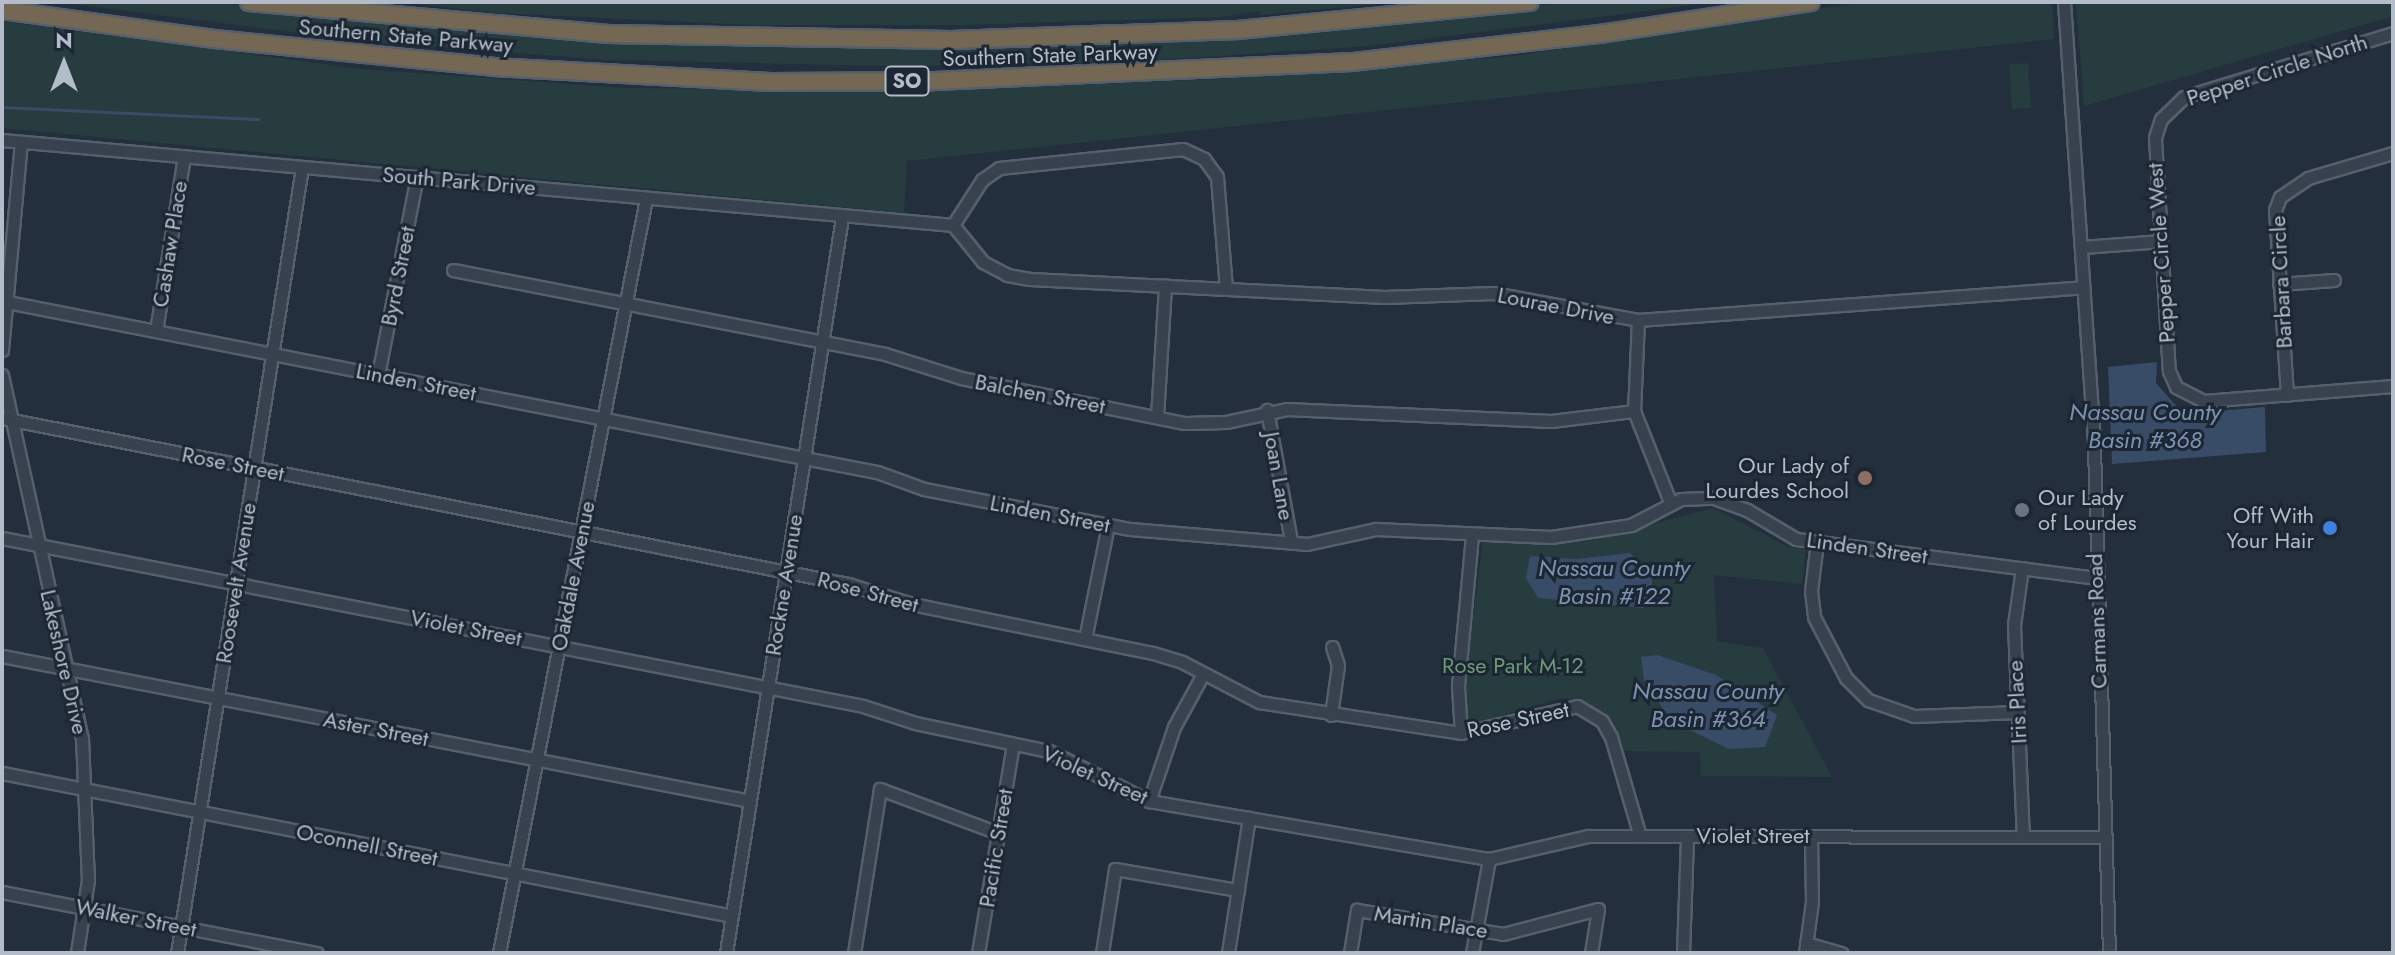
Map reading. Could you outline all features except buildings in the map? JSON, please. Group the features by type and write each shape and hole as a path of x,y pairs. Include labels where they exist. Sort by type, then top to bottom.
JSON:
{"highway":[{"name":"Southern State Parkway","path":"249,2 435,22 703,38 951,40 1238,30 1530,2"},
{"path":"343,2 435,22"},
{"name":"Southern State Parkway","path":"2,10 134,30 477,66 770,82 934,81 1353,62 1600,34 1811,2"}],"street":[{"name":"Carmans Road","path":"2064,2 2094,447 2095,578 2109,953"},
{"name":"Pepper Circle North","path":"2165,113 2184,97 2209,87 2393,33"},
{"name":"Pepper Circle West","path":"2165,113 2155,138 2169,371 2181,392 2203,401 2287,395"},
{"name":"South Park Drive","path":"2,140 953,225"},
{"path":"2,350 21,142"},
{"path":"953,225 982,180 999,168 1183,149 1204,159 1217,177 1226,288"},
{"name":"Barbara Circle","path":"2287,395 2275,210 2285,191 2308,178 2393,153"},
{"name":"Cashaw Place","path":"156,331 184,156"},
{"name":"Roosevelt Avenue","path":"177,953 302,167"},
{"name":"Byrd Street","path":"378,375 417,177"},
{"name":"Oakdale Avenue","path":"499,953 646,199"},
{"name":"Rockne Avenue","path":"726,953 842,217"},
{"name":"Lourae Drive","path":"953,225 983,262 1007,275 1385,297 1493,293 1638,320 2083,287"},
{"path":"2081,247 2160,241"},
{"name":"Balchen Street","path":"453,270 885,354 961,378 1157,417 1211,424 1267,410 1551,421 1634,411"},
{"path":"2279,284 2334,280"},
{"path":"1157,417 1165,285"},
{"name":"Linden Street","path":"4,302 877,472 924,489 1108,525 1326,542 1376,529 1551,537 1613,530 1671,504 1714,498 1747,510 1784,536 2095,578"},
{"path":"1638,320 1634,411 1671,504"},
{"name":"Lakeshore Drive","path":"2,375 6,419 82,738 88,880 77,953"},
{"path":"2287,395 2393,386"},
{"name":"Joan Lane","path":"1267,410 1291,541"},
{"name":"Rose Street","path":"6,419 786,572 1167,657 1259,702 1461,733 1562,705 1590,711 1611,737 1640,836"},
{"path":"1085,639 1108,525"},
{"path":"1461,733 1458,686 1472,534"},
{"name":"Violet Street","path":"2,538 768,687 1049,751 1149,801 1489,859 1588,836 2106,837"},
{"path":"1817,542 1811,591 1814,617 1846,678 1868,700 1914,716 2017,712"},
{"name":"Iris Place","path":"2022,568 2014,625 2023,836"},
{"path":"1331,715 1338,665 1332,647"},
{"name":"Aster Street","path":"2,656 750,801"},
{"path":"1149,801 1174,727 1203,674"},
{"name":"Pacific Street","path":"978,953 1013,744"},
{"name":"Oconnell Street","path":"2,773 732,916"},
{"path":"854,953 880,789 998,833"},
{"path":"1228,953 1249,818"},
{"path":"1683,953 1687,836"},
{"path":"1811,836 1805,948 1842,953"},
{"path":"1472,953 1489,859"},
{"path":"1102,953 1115,869 1238,890"},
{"name":"Walker Street","path":"2,892 317,953"},
{"name":"Martin Place","path":"1350,953 1357,910 1503,934 1598,909 1591,953"}],"green space":[{"path":"56,2 216,2 486,32 733,45 985,47 1226,37 1572,2 1716,2 1370,46 1128,62 888,66 609,60 372,42"},
{"path":"396,2 1404,2 1259,15 1261,11 1221,17 961,25 751,25 497,13"},
{"path":"1863,2 2052,2 2054,39 907,161 904,213 2,128 2,21 360,69 625,88 921,91 1222,79 1515,56"},
{"path":"2076,2 2393,2 2393,16 2084,106"},
{"path":"2028,63 2031,108 2012,109 2009,64"},
{"name":"Rose Park M-12","path":"1713,508 1788,547 1806,549 1802,584 1714,575 1717,641 1763,648 1832,777 1701,776 1700,752 1625,751 1612,720 1577,699 1561,698 1468,725 1464,695 1483,538 1589,541"}],"water":[{"name":"Nassau County Basin #368","path":"2157,362 2156,383 2178,408 2193,413 2265,407 2266,452 2112,464 2108,367"},
{"name":"Nassau County Basin #122","path":"1630,553 1652,575 1652,593 1643,608 1538,598 1526,578 1530,556 1576,559"},
{"name":"Nassau County Basin #364","path":"1657,655 1716,675 1777,715 1765,747 1729,749 1671,721 1644,680 1641,657"}],"waterway":[{"path":"2,107 259,119"}],"place":[{"name":"Our Lady of Lourdes School","path":"1865,478"},
{"name":"Our Lady of Lourdes","path":"2022,510"},
{"name":"Off With Your Hair","path":"2330,528"}]}
